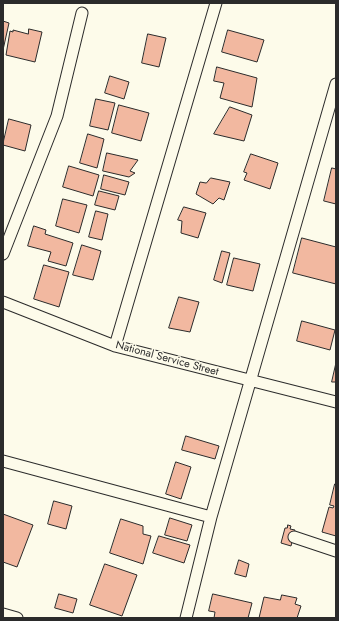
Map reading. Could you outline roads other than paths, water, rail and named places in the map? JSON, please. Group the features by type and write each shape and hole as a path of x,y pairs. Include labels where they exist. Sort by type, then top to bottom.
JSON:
{"street":[{"path":"115,346 216,3"},
{"path":"3,254 56,116 82,13"},
{"path":"186,618 211,517 335,88"},
{"name":"National Service Street","path":"3,302 115,346 336,402"},
{"path":"3,461 211,517"},
{"path":"294,537 336,551"},
{"path":"3,614 17,618"}]}
